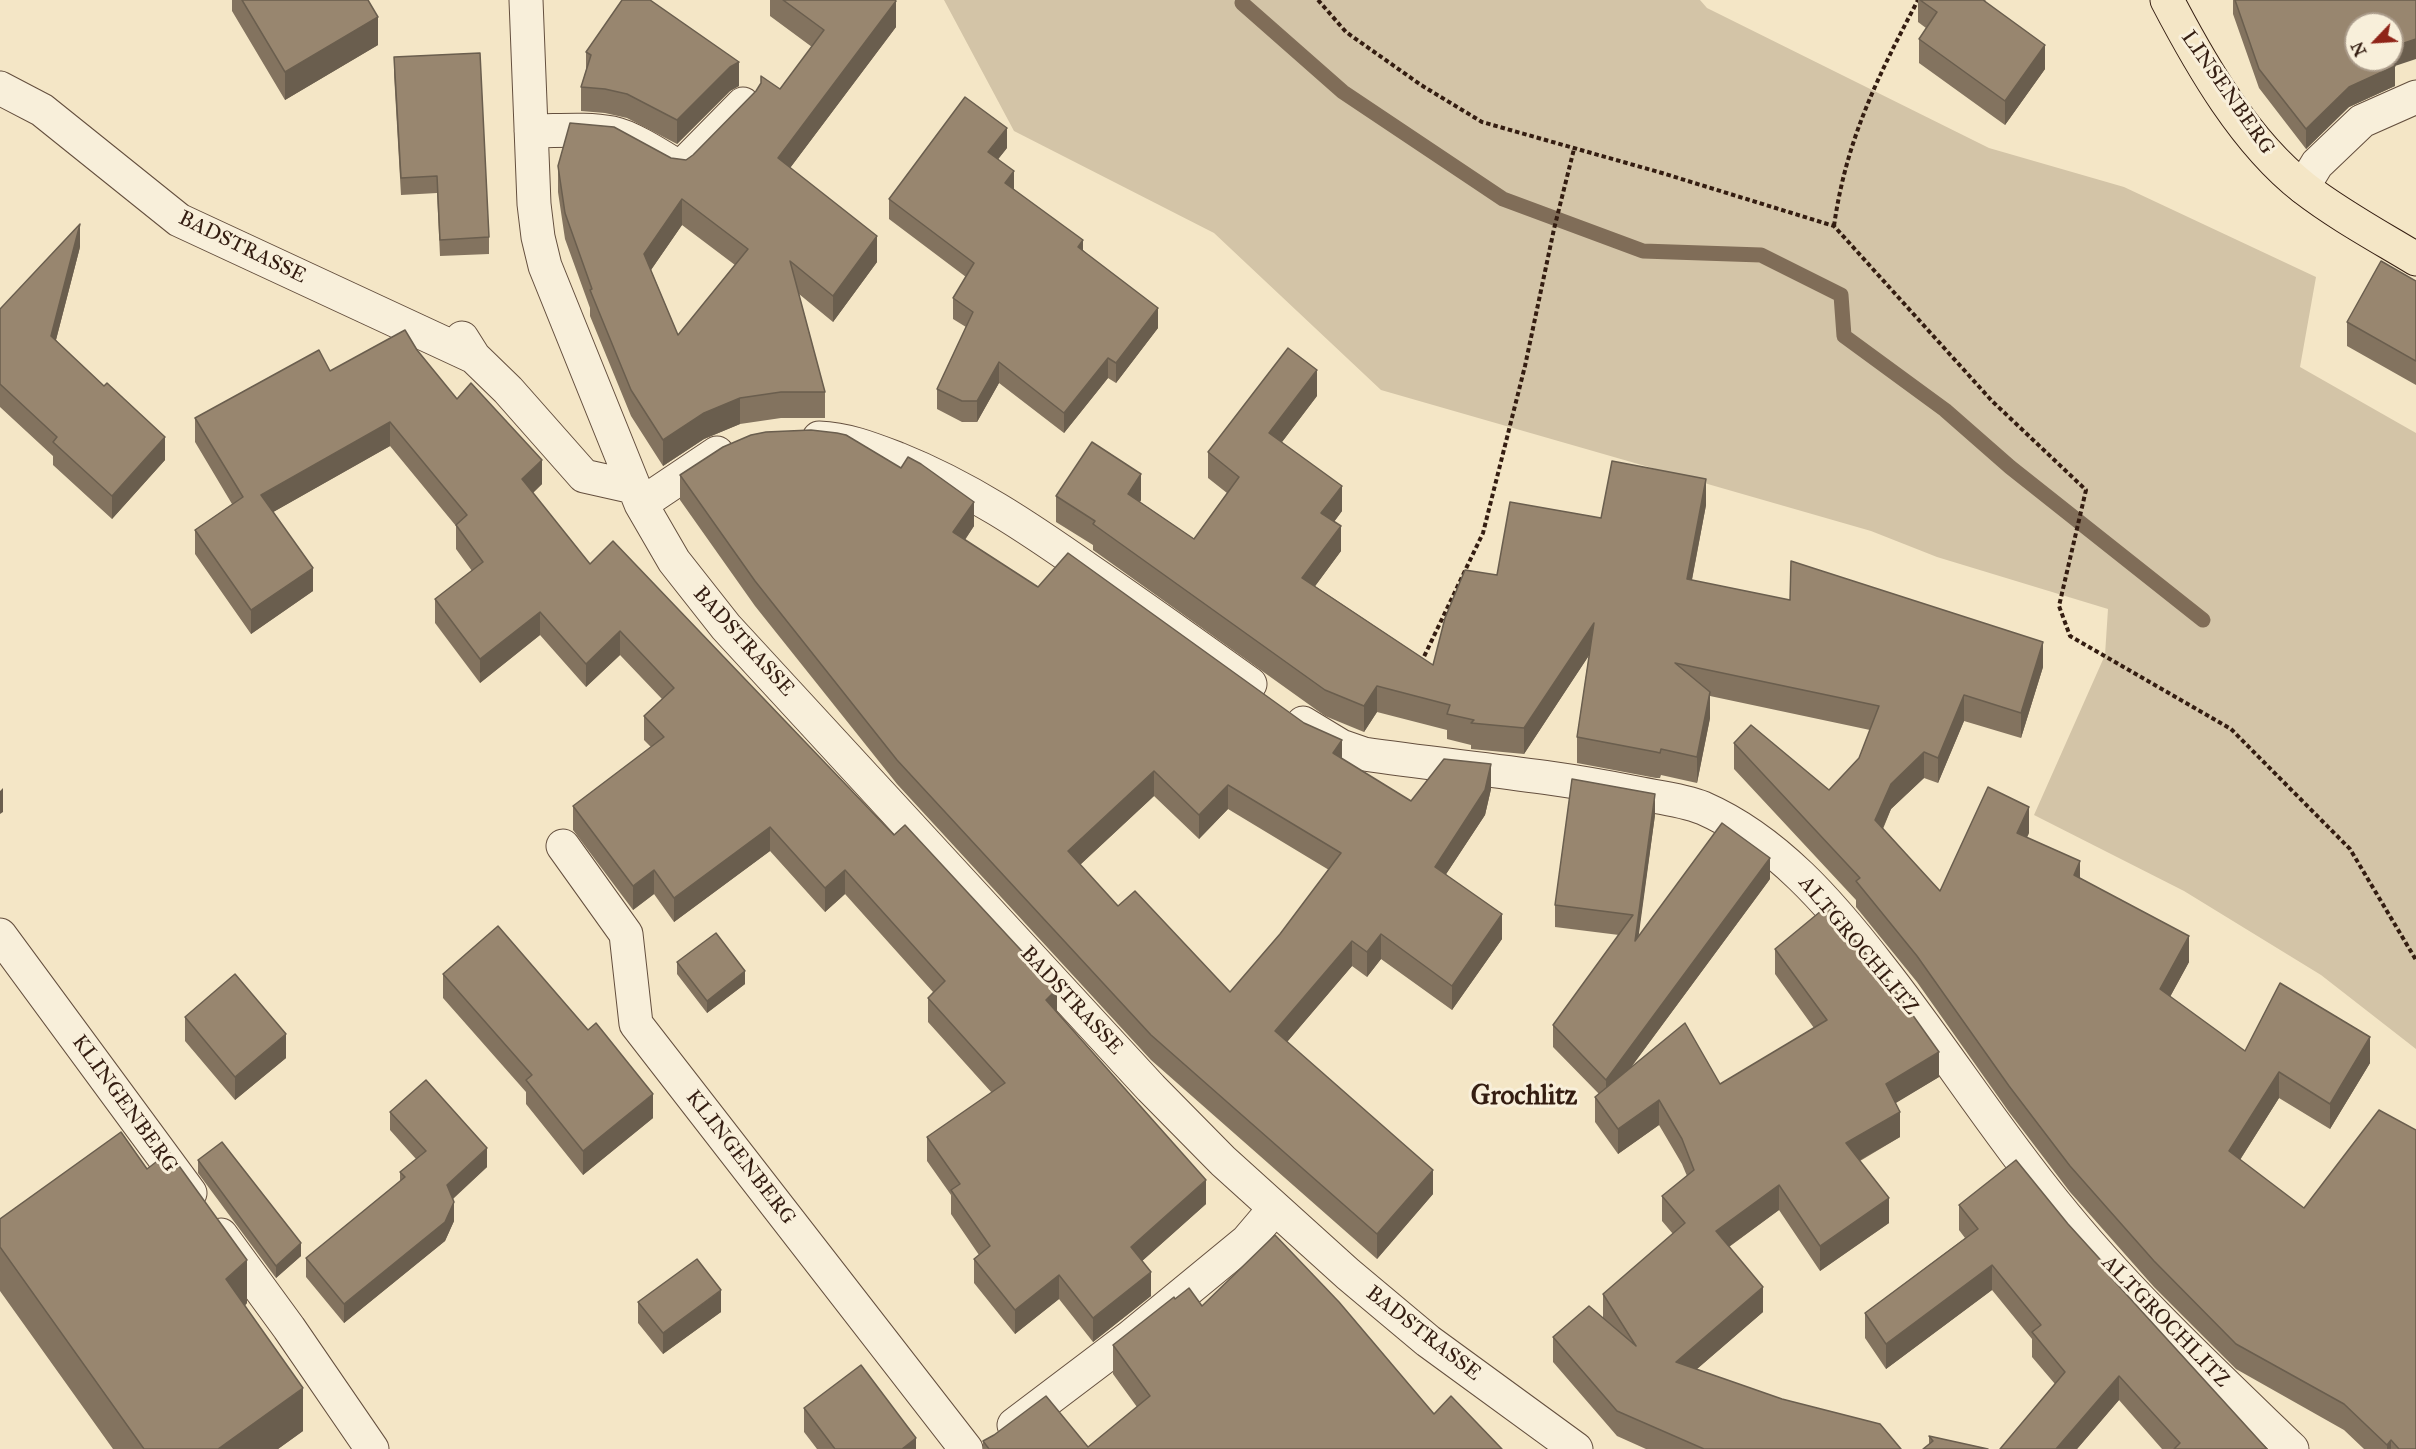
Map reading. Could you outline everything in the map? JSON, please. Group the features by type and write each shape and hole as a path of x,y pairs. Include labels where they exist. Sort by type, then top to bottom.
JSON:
{"main road":[{"name":"LINSENBERG","path":"2167,0 2189,42 2252,136 2303,187 2347,218 2416,259"}],"street":[{"name":"BADSTRASSE","path":"526,0 534,204 538,237 545,266 637,496 674,561 726,627 1151,1088 1223,1161 1348,1274 1428,1341 1576,1449"},
{"name":"BADSTRASSE","path":"0,88 42,110 179,220 474,357"},
{"path":"2303,187 2317,164 2362,121 2416,97"},
{"path":"531,131 568,130 614,133 655,152 680,168 743,104"},
{"name":"BADSTRASSE","path":"453,324 474,357 508,390 584,476 637,496"},
{"name":"ALTGROCHLITZ","path":"785,438 838,439 865,447 917,467 979,496 1110,584 1316,732 1341,746 1364,754 1606,787 1699,806 1750,834 1824,898 1905,998 2009,1145 2078,1231 2164,1323 2292,1449"},
{"path":"637,496 720,451 741,443"},
{"name":"KLINGENBERG","path":"563,846 626,934 636,1024 966,1449"},
{"name":"KLINGENBERG","path":"0,935 290,1328 372,1449"},
{"path":"983,1449 1130,1338 1247,1241 1275,1208"}],"path":[{"path":"1318,0 1346,32 1421,85 1482,122 1662,173 1834,226 1992,401 2086,490 2060,606 2070,636 2231,729 2350,849 2416,960"},
{"path":"1834,226 1850,146 1880,72 1917,0"},
{"path":"1416,674 1483,533 1525,366 1554,229 1574,149"}],"shaded area":[{"path":"944,0 1700,0 1707,8 1989,148 2124,187 2316,277 2300,367 2416,433 2416,1049 2321,975 2184,891 2034,815 2105,655 2108,609 1937,557 1871,531 1381,390 1214,233 1014,131"}],"building":[{"path":"242,0 368,0 378,17 285,72"},
{"path":"622,0 650,0 739,62 730,67 677,120 627,94 581,87 591,55 586,52"},
{"path":"783,0 896,1 778,158 877,236 833,296 790,261 825,392 781,392 740,398 704,413 663,440 631,390 590,290 592,289 565,213 558,166 570,123 614,127 671,158 686,160 756,91 761,83 761,76 780,89 824,30","holes":["682,199 748,249 678,335 644,254"]},
{"path":"1920,0 1983,0 2045,45 2005,101 1919,39 1937,12"},
{"path":"2235,0 2416,0 2416,39 2404,43 2404,12 2344,12 2344,72 2382,72 2349,87 2306,129 2259,69"},
{"path":"480,53 489,237 440,240 437,176 401,178 394,57"},
{"path":"965,97 1007,128 988,152 1014,171 1005,183 1083,240 1078,247 1158,308 1116,363 1108,358 1064,413 999,362 977,401 962,401 937,389 973,312 953,298 974,263 889,199"},
{"path":"80,224 51,336 104,386 107,383 165,437 112,496 53,442 57,437 0,384 0,309"},
{"path":"2381,261 2416,281 2416,361 2347,322"},
{"path":"405,330 417,350 457,399 471,383 542,460 522,479 590,564 613,541 894,835 905,825 1057,989 1046,1000 1206,1180 1131,1247 1151,1272 1093,1318 1059,1275 1015,1310 974,1259 990,1246 951,1190 960,1184 927,1137 1005,1083 928,998 945,981 845,870 825,888 770,827 674,898 654,870 633,886 573,806 664,737 644,716 674,688 620,631 586,664 540,612 480,659 435,599 483,562 456,525 467,515 390,422 261,495 313,568 251,610 195,530 243,497 195,418 319,350 330,371"},
{"path":"1288,348 1317,370 1269,433 1342,486 1321,513 1341,526 1302,578 1433,665 1445,618 1465,570 1497,575 1510,502 1601,518 1612,461 1706,479 1687,579 1790,600 1791,561 2043,642 2021,713 1964,695 1938,758 1924,752 1891,784 1875,820 1940,891 1988,787 2029,807 2017,833 2080,861 2074,875 2189,936 2160,989 2245,1051 2280,983 2370,1037 2330,1104 2279,1072 2229,1151 2304,1208 2379,1110 2416,1130 2416,1449 2399,1449 2391,1440 2387,1445 2344,1404 2236,1344 2154,1261 2070,1166 2009,1086 1917,956 1856,881 1860,878 1734,743 1751,725 1829,790 1859,758 1879,706 1675,663 1710,692 1697,757 1661,749 1660,753 1577,737 1594,623 1524,728 1471,723 1474,720 1447,714 1450,705 1377,686 1364,706 1325,690 1093,524 1095,521 1056,496 1092,442 1141,474 1128,494 1194,539 1239,477 1208,452"},
{"path":"811,430 837,433 846,435 901,468 908,457 921,464 974,502 953,532 1038,587 1068,553 1304,723 1342,740 1333,753 1411,801 1444,759 1491,764 1485,790 1435,867 1502,914 1452,986 1381,934 1367,952 1352,941 1275,1031 1433,1170 1377,1234 1151,1035 897,760 755,581 680,475 723,447 751,435","holes":["1154,771 1199,815 1228,785 1341,853 1280,934 1230,992 1135,891 1118,906 1068,851"]},
{"path":"1572,779 1655,794 1635,941 1722,823 1770,858 1606,1080 1553,1025 1633,915 1555,905"},
{"path":"1827,906 1887,979 1939,1052 1886,1084 1900,1112 1846,1143 1889,1198 1820,1246 1779,1185 1716,1231 1763,1287 1676,1362 1782,1399 1880,1424 1901,1449 1704,1449 1617,1411 1553,1337 1589,1306 1636,1346 1603,1294 1685,1223 1662,1196 1694,1170 1682,1139 1659,1100 1618,1129 1595,1097 1685,1023 1720,1084 1827,1020 1775,949"},
{"path":"498,926 588,1030 596,1023 653,1094 583,1151 526,1080 532,1075 443,974"},
{"path":"716,933 745,971 707,1001 677,962"},
{"path":"235,974 286,1034 235,1077 185,1017"},
{"path":"426,1080 487,1148 447,1185 454,1202 445,1222 344,1304 306,1258 405,1177 400,1172 426,1151 390,1112"},
{"path":"121,1132 147,1169 169,1152 247,1260 226,1279 303,1388 218,1449 144,1449 0,1247 0,1219"},
{"path":"222,1142 301,1243 276,1266 198,1160"},
{"path":"2016,1160 2068,1224 2117,1278 2106,1272 2267,1449 2174,1449 2180,1443 2119,1376 2056,1449 2000,1449 2065,1372 2032,1332 2041,1325 1992,1265 1886,1344 1865,1313 1978,1229 1959,1205"},
{"path":"1275,1235 1339,1302 1434,1414 1451,1396 1502,1449 989,1449 983,1441 1046,1396 1088,1447 1150,1396 1113,1345 1174,1297 1175,1299 1189,1288 1202,1306"},
{"path":"697,1259 721,1290 663,1333 638,1302"},
{"path":"861,1365 916,1438 902,1449 835,1449 804,1408"},
{"path":"1929,1436 1988,1449 1923,1449 1933,1441"}],"waterway":[{"path":"1242,3 1343,92 1503,199 1643,251 1761,255 1841,295 1844,336 1945,410 2010,467 2203,620"}],"district":[{"name":"Grochlitz","path":"1524,1097"}]}
